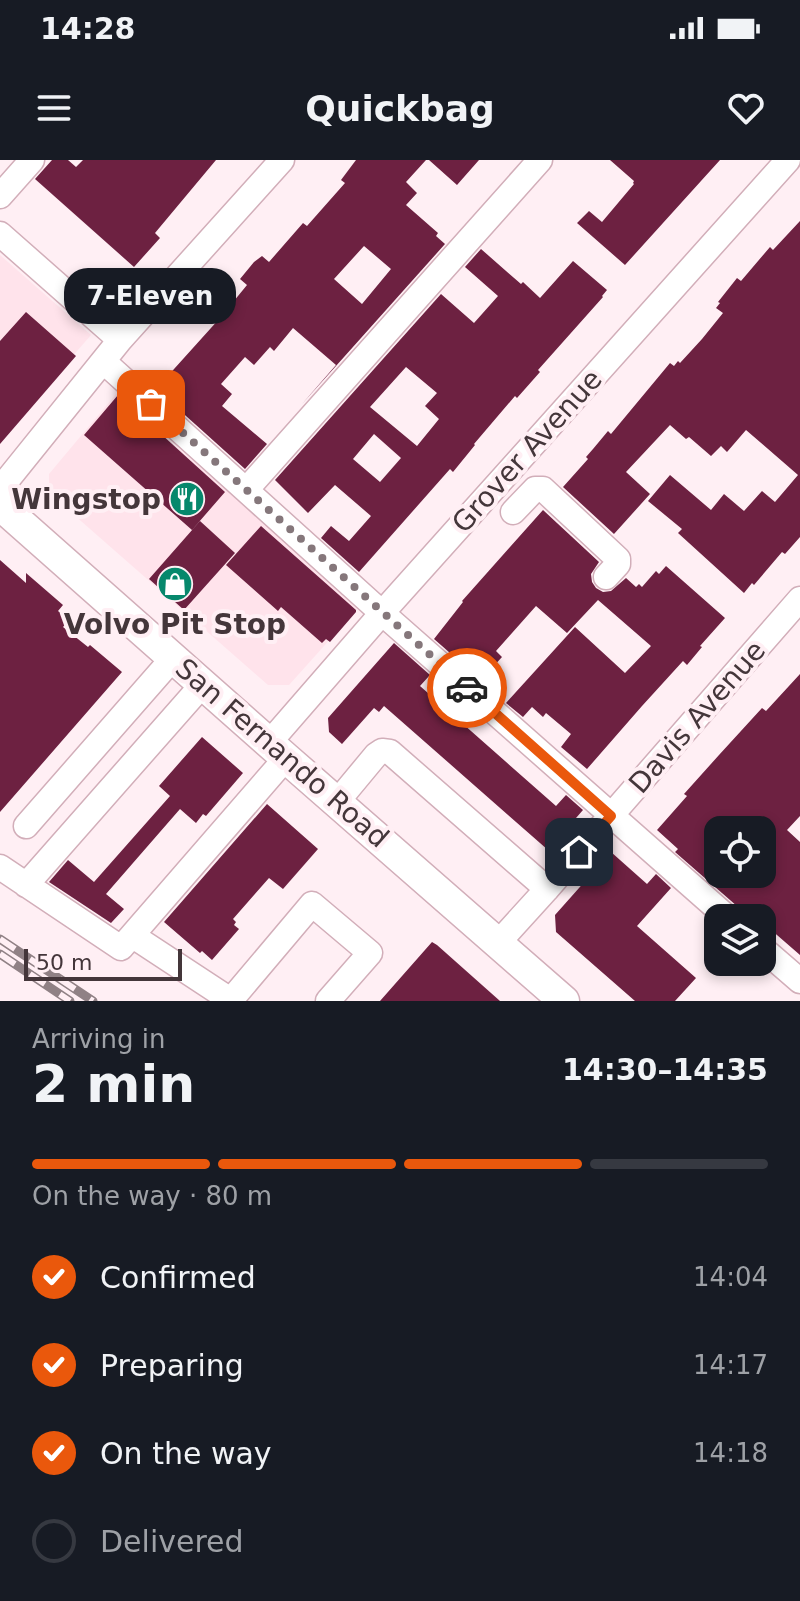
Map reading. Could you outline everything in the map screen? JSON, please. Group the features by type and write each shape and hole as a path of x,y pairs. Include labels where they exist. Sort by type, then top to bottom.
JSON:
{"main road":[{"name":"San Fernando Road","path":"0,505 564,1001"}],"street":[{"path":"0,196 32,160"},
{"path":"0,489 120,340 282,160"},
{"path":"246,490 540,160"},
{"name":"Grover Avenue","path":"133,936 382,613 788,160"},
{"path":"0,234 120,340"},
{"path":"103,361 712,904"},
{"path":"503,478 519,506 535,489 543,489 618,559 618,564 606,577"},
{"name":"Davis Avenue","path":"498,943 800,599"},
{"path":"26,826 173,658"},
{"path":"26,885 203,684"},
{"path":"337,802 376,755 382,751 390,752 547,889"},
{"path":"0,867 121,948 133,936 232,1000 312,904 370,953 328,1001"},
{"path":"776,960 800,981"}],"shaded area":[{"path":"0,255 91,335 5,434 0,435"},
{"path":"116,394 360,606 289,685 268,685 49,493 49,474"}],"building":[{"path":"52,160 68,160 76,167 83,160 216,160 155,233 160,238 134,267 35,179"},
{"path":"356,160 426,160 406,182 417,193 406,205 438,233 436,236 445,244 302,404 336,365 293,328 274,351 270,347 254,365 245,357 221,384 232,394 222,406 267,444 245,469 156,389 247,285 240,279 254,262 262,256 269,262 303,223 307,226 345,183 341,180","holes":["364,246 391,269 362,304 334,279"]},
{"path":"429,160 479,160 457,185"},
{"path":"610,160 720,160 625,265 577,223 589,211 602,222 634,184"},
{"path":"800,221 800,537 744,593 678,533 682,529 648,501 670,475 711,510 724,494 744,511 762,491 775,502 798,475 746,430 727,452 721,446 711,456 670,425 626,472 650,494 614,534 563,487 608,431 611,434 670,363 674,366 678,361 680,363 702,339 723,313 716,308 718,302 737,278 741,281 770,247 773,250"},
{"path":"481,249 540,298 573,261 607,290 453,472 450,469 359,572 321,538 331,526 349,541 371,516 335,485 308,513 275,480 441,294 474,323 498,296 465,267","holes":["406,367 437,393 425,406 439,419 417,446 370,407","374,434 401,458 380,482 353,459"]},
{"path":"26,312 76,356 0,444 0,341"},
{"path":"118,395 225,492 192,530 84,435"},
{"path":"543,510 599,562 591,574 596,588 603,592 611,591 626,578 636,587 639,584 642,587 656,571 659,574 666,566 725,618 687,665 683,661 587,769 561,747 571,734 546,713 543,717 532,707 523,717 506,703 575,627 625,673 651,646 598,600 567,633 536,606 496,651 502,657 481,680 434,639 462,601"},
{"path":"200,521 235,553 184,610 149,579"},
{"path":"261,526 356,610 330,642 326,639 322,643 281,607 278,611 226,565"},
{"path":"0,560 26,583 26,573 63,605 58,611 69,620 63,627 122,672 0,812"},
{"path":"394,643 430,675 420,686 556,806 566,795 583,810 548,850 384,706 379,712 374,708 342,744 329,732 328,718"},
{"path":"800,674 800,816 787,830 800,842 800,955 776,934 776,904 735,904 716,888 776,888 776,816 704,816 704,877 675,852 678,849 657,830 687,796 684,794 762,708 766,711"},
{"path":"202,737 243,773 206,816 203,814 196,823 180,809 106,894 124,909 111,923 49,882 68,860 94,882 170,796 159,786"},
{"path":"267,804 318,849 283,889 269,878 233,919 239,929 212,960 164,922"},
{"path":"611,852 647,884 656,874 671,888 637,926 696,978 675,1001 635,1001 556,932 555,915"},
{"path":"432,942 437,945 500,1001 380,1001"}],"railway":[{"path":"0,939 93,1001"},
{"path":"0,954 70,1001"}],"way so far":[{"path":"151,404 467,688"}],"place":[{"name":"7-Eleven","path":"151,404"},
{"name":"Wingstop","path":"187,499"},
{"name":"Volvo Pit Stop","path":"175,584"}],"route":[{"path":"467,688 611,816 579,852"}]}
